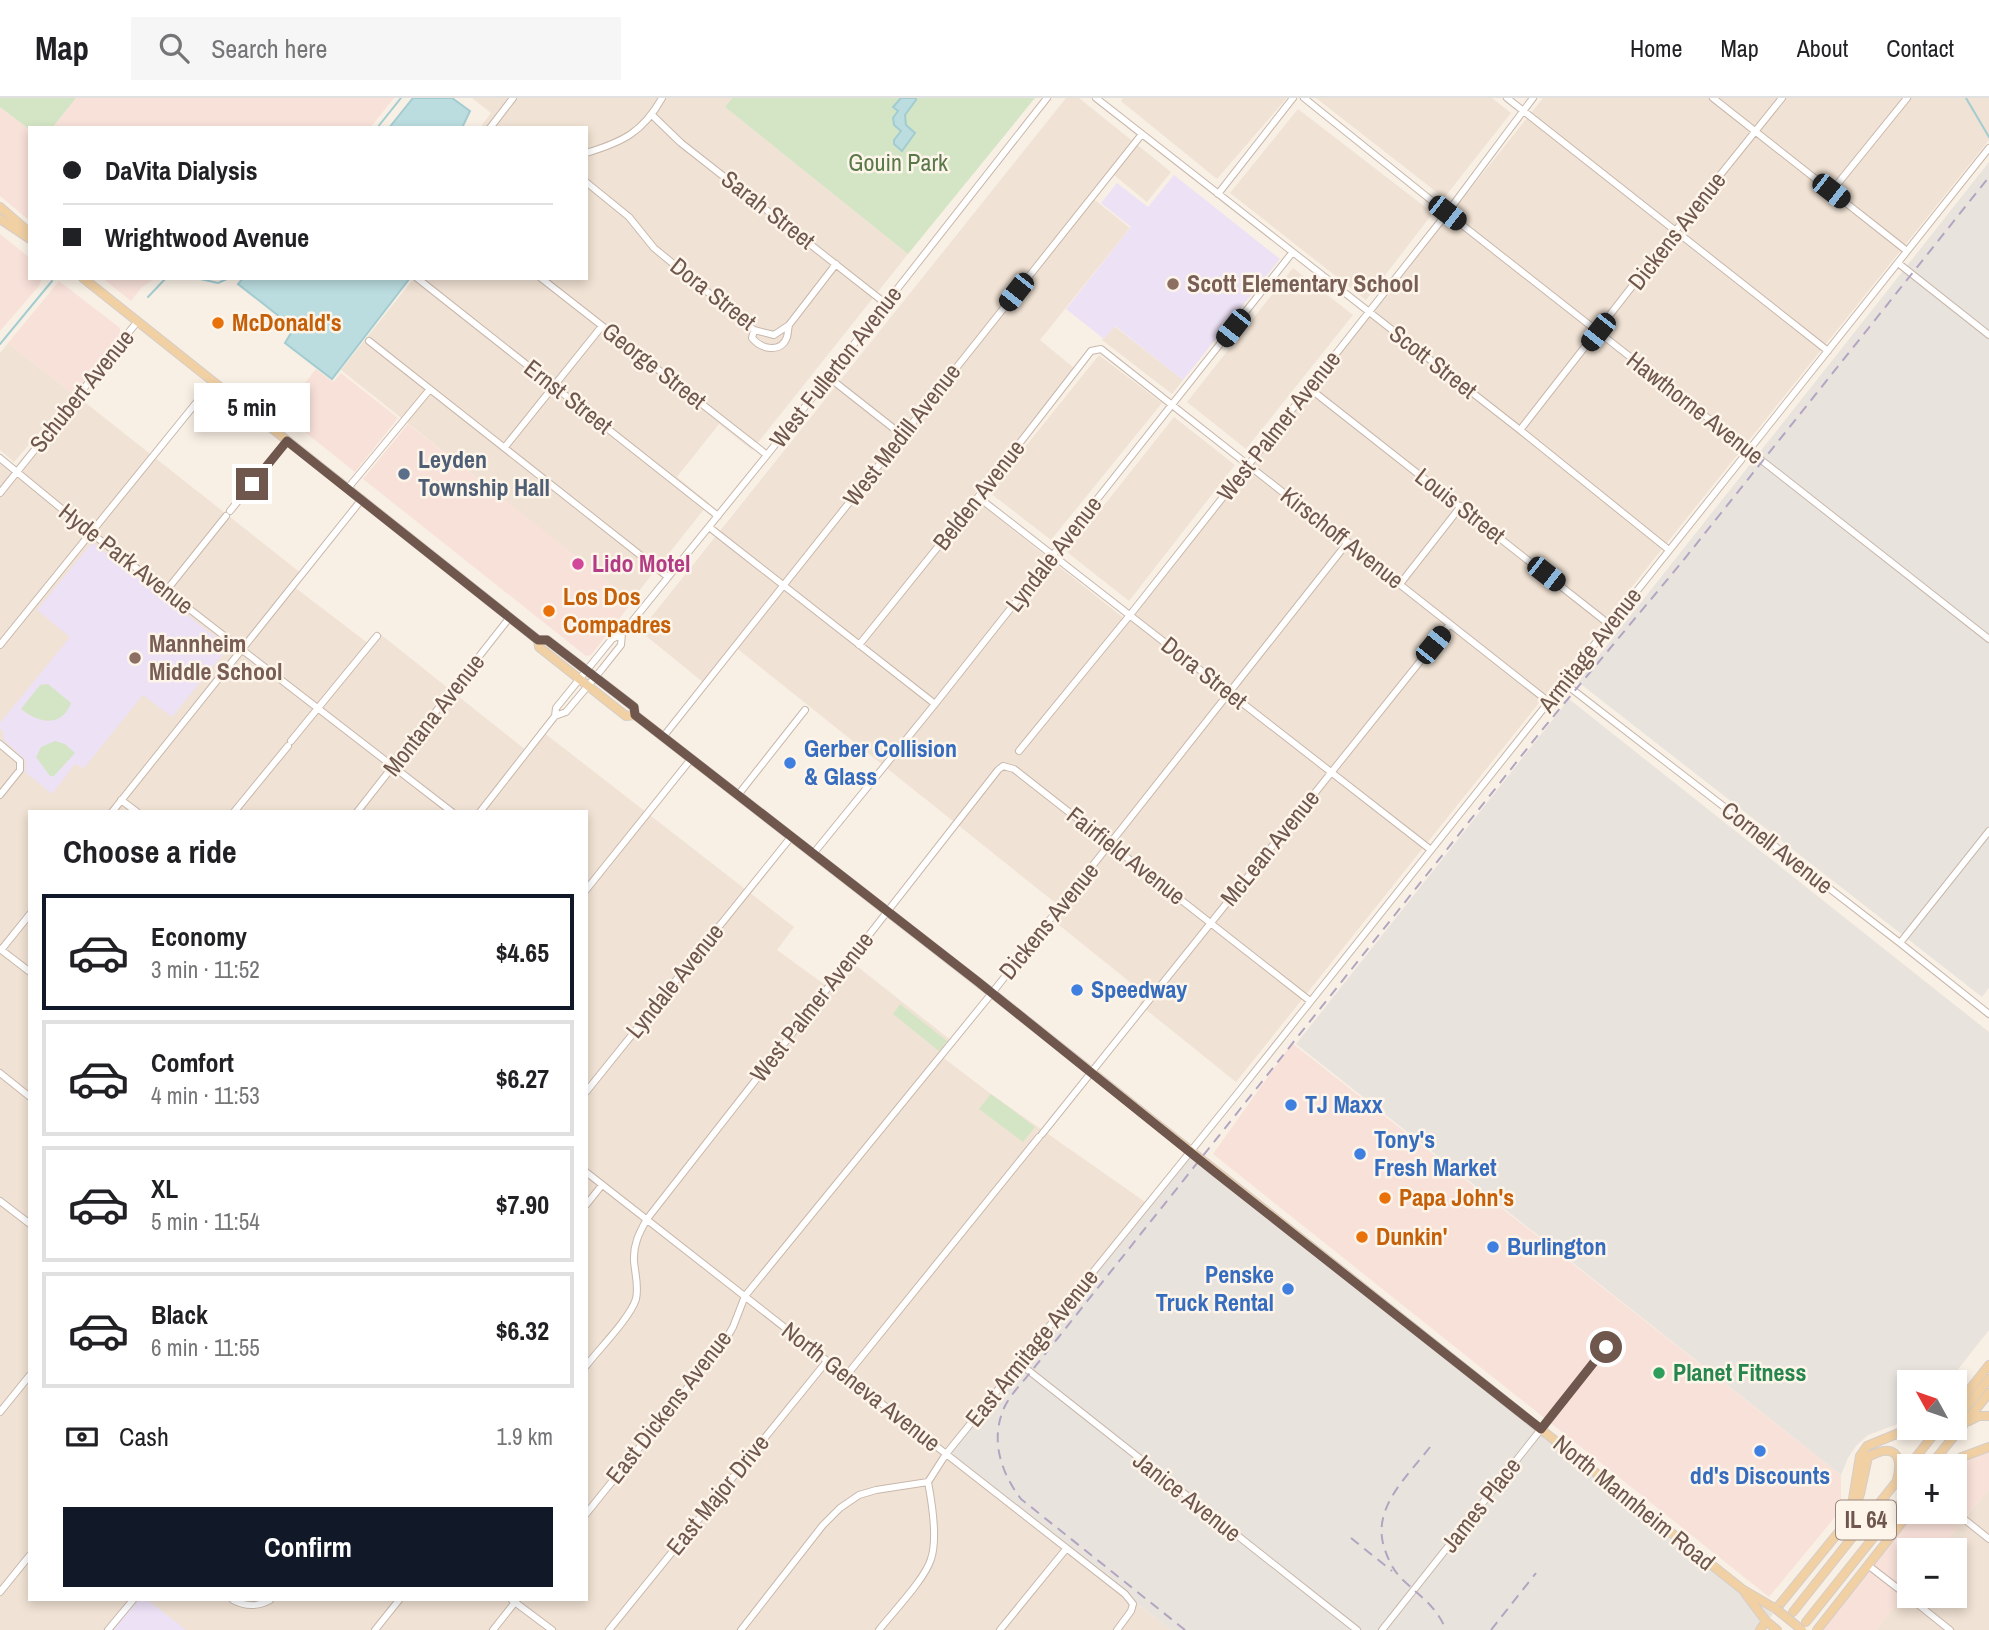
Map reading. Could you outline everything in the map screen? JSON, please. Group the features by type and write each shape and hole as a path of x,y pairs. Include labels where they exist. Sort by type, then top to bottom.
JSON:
{"main road":[{"path":"0,207 28,231"},
{"path":"0,219 28,238"},
{"name":"North Mannheim Road","path":"85,280 538,640 547,640 634,707 635,715"},
{"name":"North Mannheim Road","path":"538,640 539,647 626,716 635,715 992,993 1742,1589 1804,1626"},
{"path":"1967,1392 1989,1365"},
{"path":"1967,1406 1989,1379"},
{"path":"1967,1417 1989,1393"},
{"path":"1967,1422 1988,1414"},
{"path":"1851,1517 1860,1456 1867,1446 1897,1434"},
{"name":"IL 64","path":"1918,1454 1930,1440"},
{"path":"1967,1455 1989,1447"},
{"path":"1776,1609 1851,1517 1860,1494 1868,1457 1880,1450 1892,1452 1897,1457"},
{"name":"IL 64","path":"1793,1612 1897,1481"},
{"name":"IL 64","path":"1804,1626 1897,1508"},
{"path":"1816,1630 1901,1524"},
{"name":"North Mannheim Road","path":"1742,1589 1766,1621 1777,1630"},
{"path":"1759,1630 1766,1621"}],"street":[{"path":"491,126 513,98"},
{"path":"588,152 621,141 642,127 662,98"},
{"name":"West Fullerton Avenue","path":"482,810 555,716 556,708 612,639 622,634 718,516 1048,98"},
{"name":"Scott Street","path":"1096,98 1669,550"},
{"path":"1218,194 1293,98"},
{"name":"Hawthorne Avenue","path":"1304,98 1989,639"},
{"path":"1507,98 1828,351"},
{"name":"West Palmer Avenue","path":"1020,751 1447,213 1533,98"},
{"path":"1713,98 1907,251"},
{"name":"Dickens Avenue","path":"1520,430 1782,98"},
{"path":"1831,191 1907,98"},
{"name":"Sarah Street","path":"652,116 681,143 886,303"},
{"name":"West Medill Avenue","path":"663,737 1142,134"},
{"name":"Armitage Avenue","path":"1190,1152 1989,148"},
{"name":"Dora Street","path":"588,184 629,217 654,248 754,330 774,335 789,325 836,264"},
{"name":"Lyndale Avenue","path":"813,854 935,705 1293,253"},
{"path":"1898,263 1989,335"},
{"name":"Ernst Street","path":"420,280 718,516"},
{"name":"George Street","path":"544,280 767,455"},
{"name":"Schubert Avenue","path":"0,493 137,322"},
{"path":"754,330 752,338 758,345 770,349 779,347 787,338 789,325"},
{"path":"505,447 602,326"},
{"path":"369,341 668,577"},
{"name":"Kirschoff Avenue","path":"1101,349 1549,702"},
{"name":"Belden Avenue","path":"859,645 1091,351 1101,349"},
{"path":"827,376 902,435"},
{"path":"0,645 213,382"},
{"name":"Louis Street","path":"1309,388 1610,625"},
{"path":"348,488 430,389"},
{"path":"166,591 287,441"},
{"name":"Hyde Park Avenue","path":"0,458 91,533 449,810"},
{"name":"Dora Street","path":"978,497 1430,850"},
{"path":"114,810 362,499"},
{"path":"1400,584 1461,506"},
{"path":"709,527 935,705"},
{"name":"Dickens Avenue","path":"745,1296 992,993 1348,542"},
{"name":"Montana Avenue","path":"359,810 510,618"},
{"name":"McLean Avenue","path":"1091,1073 1450,624"},
{"name":"West Fullerton Avenue","path":"555,716 566,712 596,677 621,645 622,634"},
{"path":"236,810 377,636"},
{"name":"Cornell Avenue","path":"1564,683 1989,1014"},
{"path":"738,795 805,710"},
{"path":"0,744 20,761 20,771 0,795"},
{"path":"588,888 691,759"},
{"name":"West Palmer Avenue","path":"588,1363 635,1301 637,1289 634,1252 637,1236 647,1219 998,770 1007,766"},
{"name":"Fairfield Avenue","path":"1007,766 1111,843 1310,1001"},
{"path":"121,800 134,810"},
{"path":"1900,943 1989,831"},
{"name":"Lyndale Avenue","path":"588,1090 791,837"},
{"path":"28,916 1,949 28,970"},
{"path":"0,1073 28,1095"},
{"path":"846,1376 1091,1073"},
{"name":"East Armitage Avenue","path":"928,1482 946,1454 1018,1363 1190,1152"},
{"name":"North Geneva Avenue","path":"588,1174 1125,1594 1133,1604 1117,1630"},
{"path":"588,1202 602,1185"},
{"path":"0,1202 28,1223"},
{"name":"East Dickens Avenue","path":"588,1512 725,1341 745,1296"},
{"name":"James Place","path":"1382,1630 1606,1347"},
{"name":"East Major Drive","path":"609,1630 827,1361"},
{"name":"Janice Avenue","path":"1018,1363 1357,1630"},
{"path":"0,1412 28,1377"},
{"path":"741,1630 823,1525 840,1508 859,1495 928,1482 933,1526 931,1560 878,1630"},
{"path":"1967,1521 1989,1539"},
{"path":"1000,1630 1066,1549"},
{"path":"0,1592 28,1557"},
{"path":"1869,1566 1950,1630"},
{"path":"108,1630 132,1601"},
{"path":"236,1601 258,1606 268,1601"},
{"path":"375,1630 398,1601"},
{"path":"493,1630 514,1601"},
{"path":"516,1601 552,1630"}],"shaded area":[{"path":"76,98 394,98 372,126 54,126"},
{"path":"472,98 732,98 725,107 908,254 752,450 719,424 677,477 709,503 631,601 341,370 412,280 588,280 588,126 481,126 491,113"},
{"path":"1066,98 1079,98 1171,172 1147,202 1109,171 1090,196 1130,228 1040,340 1074,368 972,497 1126,620 1543,98 1989,98 1989,140 1236,1082 1139,1004 1146,995 1049,917 1058,905 734,646 704,683 640,631"},
{"path":"1123,98 1286,99 1217,179 1121,101"},
{"path":"1316,98 1492,98 1511,113 1444,198"},
{"path":"0,107 28,128 28,219 0,196"},
{"path":"1298,109 1433,213 1366,300 1230,193"},
{"path":"1989,162 1989,988 1982,997 1578,682"},
{"name":"Scott Elementary School","path":"1174,175 1280,259 1183,380 1115,326 1104,339 1066,309 1131,227 1101,203 1117,183 1148,207"},
{"path":"0,234 28,256 28,280 41,280 0,331"},
{"path":"1293,268 1353,315 1246,449 1187,402"},
{"path":"105,280 153,280 142,287 131,301"},
{"path":"59,281 120,328 120,336 73,394 8,343"},
{"path":"1114,326 1183,380 1172,394 1102,340"},
{"path":"8,343 73,394 14,462 0,450 0,353"},
{"path":"1099,355 1162,403 1051,540 989,492"},
{"path":"316,369 333,382 341,373 398,418 355,472 281,413"},
{"path":"77,396 302,574 293,586 369,644 379,633 527,751 543,732 794,927 777,950 828,987 849,960 952,1041 941,1056 1148,1204 1066,1549 1171,1630 0,1630 0,459 16,472"},
{"path":"1174,417 1235,465 1129,601 1067,552"},
{"path":"408,424 633,601 591,655 586,656 363,479"},
{"name":"Mannheim Middle School","path":"94,544 229,647 172,717 143,695 84,768 75,764 52,794 25,772 26,761 4,740 0,723 70,637 37,610 90,545"},
{"path":"1569,699 1989,1032 1989,1330 1957,1370 1897,1370 1897,1424 1868,1435 1856,1446 1841,1475 1296,1044"},
{"path":"1292,1043 1841,1475 1841,1510 1769,1597 1213,1154"},
{"path":"1190,1152 1773,1614 1760,1630 1171,1630 946,1454"},
{"path":"1989,1447 1989,1489 1967,1516 1967,1457"},
{"path":"1989,1489 1989,1630 1876,1630 1897,1604 1897,1608 1967,1608 1967,1538 1949,1538 1960,1524 1967,1524 1967,1516"},
{"path":"1901,1524 1960,1524 1949,1538 1897,1538 1897,1604 1876,1630 1817,1630"},
{"path":"137,1601 149,1601 186,1630 113,1630"}],"green space":[{"path":"0,98 76,98 54,126 28,126 28,128 0,107"},
{"name":"Gouin Park","path":"732,98 1035,98 908,254 725,107"},
{"path":"48,684 71,703 62,716 49,721 21,709 40,685"},
{"path":"55,741 65,744 75,753 54,776 50,776 36,757 41,747"},
{"path":"900,1004 947,1041 939,1051 893,1014"},
{"path":"991,1094 1035,1127 1023,1142 979,1109"}],"water":[{"path":"413,98 452,98 470,111 463,126 391,126"},
{"path":"901,98 916,98 905,115 906,125 915,133 902,151 894,144 901,131 894,125 893,118 898,111 893,107"},
{"path":"241,280 408,280 332,379 285,343 294,328 238,284"}],"waterway":[{"path":"379,126 401,98"},
{"path":"1966,98 1989,137"},
{"path":"148,297 164,280"},
{"path":"205,280 218,283 225,280"},
{"path":"0,344 52,281"}],"railway":[{"path":"1185,1630 1021,1499 1003,1467 998,1444 1000,1420 1006,1403 1542,730 1682,562 1989,177"},
{"path":"1430,1447 1393,1494 1382,1521 1382,1535 1395,1571 1433,1608 1446,1630"},
{"path":"1351,1538 1392,1571"},
{"path":"1491,1630 1536,1573"}],"place":[{"name":"Scott Elementary School","path":"1173,284"},
{"name":"McDonald's","path":"218,323"},
{"name":"Leyden Township Hall","path":"404,474"},
{"name":"Lido Motel","path":"578,564"},
{"name":"Los Dos Compadres","path":"549,611"},
{"name":"Mannheim Middle School","path":"135,658"},
{"name":"Gerber Collision & Glass","path":"790,763"},
{"name":"Speedway","path":"1077,990"},
{"name":"TJ Maxx","path":"1291,1105"},
{"name":"Tony's Fresh Market","path":"1360,1154"},
{"name":"Papa John's","path":"1385,1198"},
{"name":"Dunkin'","path":"1362,1237"},
{"name":"Burlington","path":"1493,1247"},
{"name":"Penske Truck Rental","path":"1288,1289"},
{"name":"Planet Fitness","path":"1659,1373"},
{"name":"dd's Discounts","path":"1760,1451"}],"route":[{"path":"252,484 287,441 538,640 547,640 596,677 634,707 635,715 977,981 1541,1429 1606,1347"}]}
